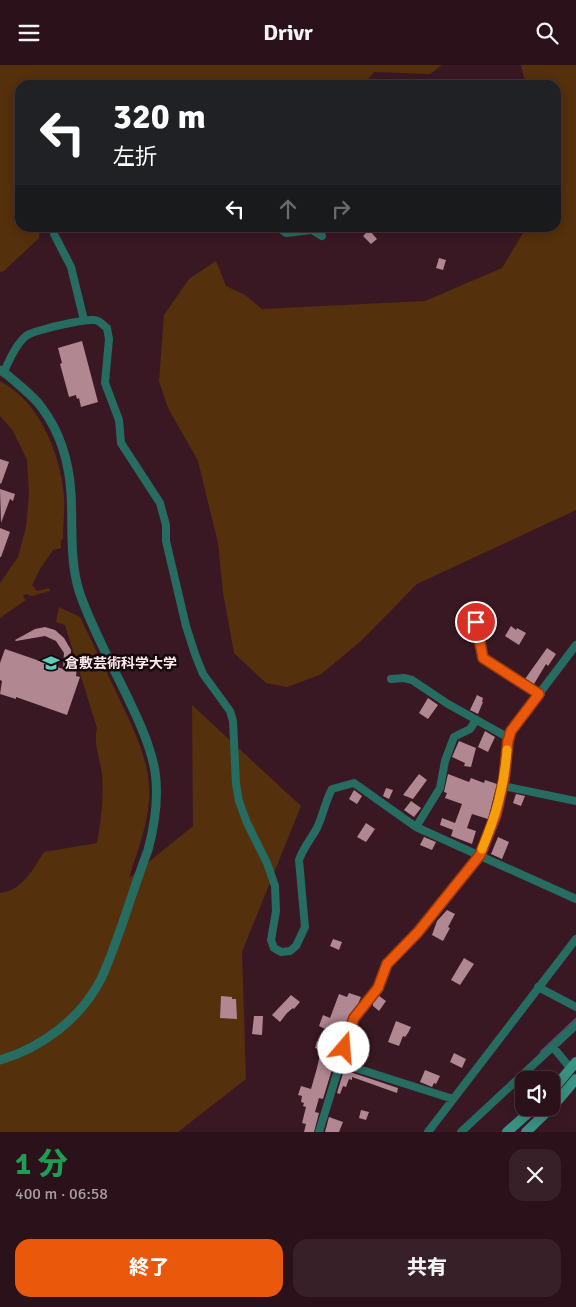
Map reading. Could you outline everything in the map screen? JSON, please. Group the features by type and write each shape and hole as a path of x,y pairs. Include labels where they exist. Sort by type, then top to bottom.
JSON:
{"main road":[{"path":"560,1082 574,1066"},
{"path":"526,1132 554,1105 576,1079"},
{"path":"507,1132 525,1116"}],"street":[{"path":"54,232 71,267 84,321"},
{"path":"315,232 322,236"},
{"path":"0,1060 32,1048 65,1025 79,1011 101,979 148,850 153,831 157,789 155,770 145,737 80,592 72,552 69,471 63,450 54,428 42,407 2,371 26,336 36,331 97,320 108,327 109,339 105,383 119,420 121,443 160,503 166,525 166,541 186,626 195,654 203,674 230,711 233,721 236,784 239,801 247,823 267,863 275,886 276,911 271,940 274,948 282,952 290,951 296,946 305,927 299,860 318,825 326,799 332,789 354,783 416,827 576,899"},
{"path":"472,605 483,658 539,694"},
{"path":"319,1132 354,1018 378,988 387,964 418,932 480,855 496,814 503,786 511,731 576,645"},
{"path":"391,679 404,678 412,680 448,704 509,738"},
{"path":"416,827 440,788 445,761 454,737 470,729 476,720"},
{"path":"503,786 576,801"},
{"path":"428,1132 576,939"},
{"path":"538,987 576,1007"},
{"path":"461,1132 576,1025"},
{"path":"552,1047 574,1066"},
{"path":"340,1063 452,1099"}],"shaded area":[{"path":"0,65 442,65 430,74 374,72 367,80 15,80 15,232 40,232 39,238 4,271 0,272"},
{"path":"521,65 576,65 576,510 417,584 361,641 320,675 287,687 266,683 234,653 223,592 218,543 198,461 168,408 159,381 164,315 189,279 216,261 226,286 245,295 262,309 425,301 502,268 524,232 561,232 561,80 525,80"},
{"path":"0,381 14,390 26,402 46,430 53,446 62,480 64,507 61,548 53,550 32,585 37,591 49,588 50,591 32,596 25,594 23,597 26,600 0,618 0,583 18,557 26,527 29,494 27,460 13,431 0,416"},
{"path":"59,607 80,617 128,718 144,758 149,787 148,811 129,878 193,826 192,705 301,806 242,952 246,1079 178,1132 0,1132 0,893 21,884 44,852 97,843 101,818 103,783 96,745 97,728 65,625 56,622"}],"building":[{"path":"367,232 371,232 377,239 371,244 363,236"},
{"path":"439,258 446,260 443,270 436,268"},
{"path":"82,341 98,402 81,407 79,398 77,399 76,395 69,397 60,364 62,363 58,348"},
{"path":"0,459 9,462 1,484 0,483"},
{"path":"0,489 15,494 13,501 10,499 1,523"},
{"path":"0,528 10,532 1,557 0,557"},
{"path":"511,626 516,630 517,628 526,633 519,645 505,636"},
{"path":"45,627 55,630 64,638 71,650 70,666 77,668 76,676 80,677 67,715 16,697 16,699 0,694 2,681 0,680 0,663 5,649 63,669 64,653 56,641 45,636 15,640 35,629"},
{"path":"547,648 556,654 548,666 546,664 534,684 525,679"},
{"path":"477,695 483,698 478,714 470,710"},
{"path":"428,698 438,705 428,719 419,713"},
{"path":"485,731 495,737 488,752 478,747"},
{"path":"459,741 476,748 471,767 464,766 465,763 452,757"},
{"path":"419,774 427,780 413,799 403,795"},
{"path":"448,774 469,782 471,778 484,783 485,780 497,784 488,819 472,814 467,828 476,831 472,844 451,836 453,830 440,825 442,818 455,823 462,804 445,798 447,793 444,792"},
{"path":"386,788 393,790 389,799 383,796"},
{"path":"354,790 362,796 357,804 349,799"},
{"path":"516,794 525,796 521,806 513,803"},
{"path":"411,801 421,808 414,817 404,810"},
{"path":"366,823 375,829 366,842 357,837"},
{"path":"424,837 436,842 432,850 420,845"},
{"path":"498,837 509,842 502,859 491,854"},
{"path":"447,910 455,914 443,941 432,935 437,921"},
{"path":"333,939 342,942 339,950 330,946"},
{"path":"464,958 474,964 460,985 451,980"},
{"path":"349,993 361,997 349,1015 346,1024 341,1022 333,1044 339,1046 330,1065 333,1066 323,1099 319,1098 315,1112 319,1113 314,1132 304,1132 306,1124 302,1123 306,1107 301,1102 302,1096 298,1095 301,1086 311,1089 321,1050 315,1048 317,1041 320,1042 325,1029 319,1026 323,1015 330,1018 339,994 347,997"},
{"path":"291,995 300,1002 280,1022 272,1015"},
{"path":"221,996 236,999 237,1019 220,1018"},
{"path":"379,996 386,1001 379,1011 373,1006 373,1003"},
{"path":"254,1016 263,1016 262,1035 252,1034"},
{"path":"396,1021 411,1027 405,1037 403,1036 399,1046 388,1042"},
{"path":"454,1053 466,1059 462,1068 450,1062"},
{"path":"344,1070 398,1088 397,1093 352,1077 352,1080 349,1079 346,1087 343,1086 340,1094 337,1093"},
{"path":"425,1070 440,1076 432,1087 420,1082"},
{"path":"361,1110 369,1112 366,1120 359,1118"},
{"path":"329,1117 343,1122 339,1132 325,1132"}],"waterway":[{"path":"541,1052 576,1019"}],"slow traffic":[{"path":"482,849 496,814 504,779 507,750"}],"place":[{"name":"倉敷芸術科学大学","path":"51,663"}],"route":[{"path":"344,1048 354,1018 378,988 387,964 418,932 480,855 496,814 504,779 508,741 511,731 539,694 483,658 476,622"}]}
